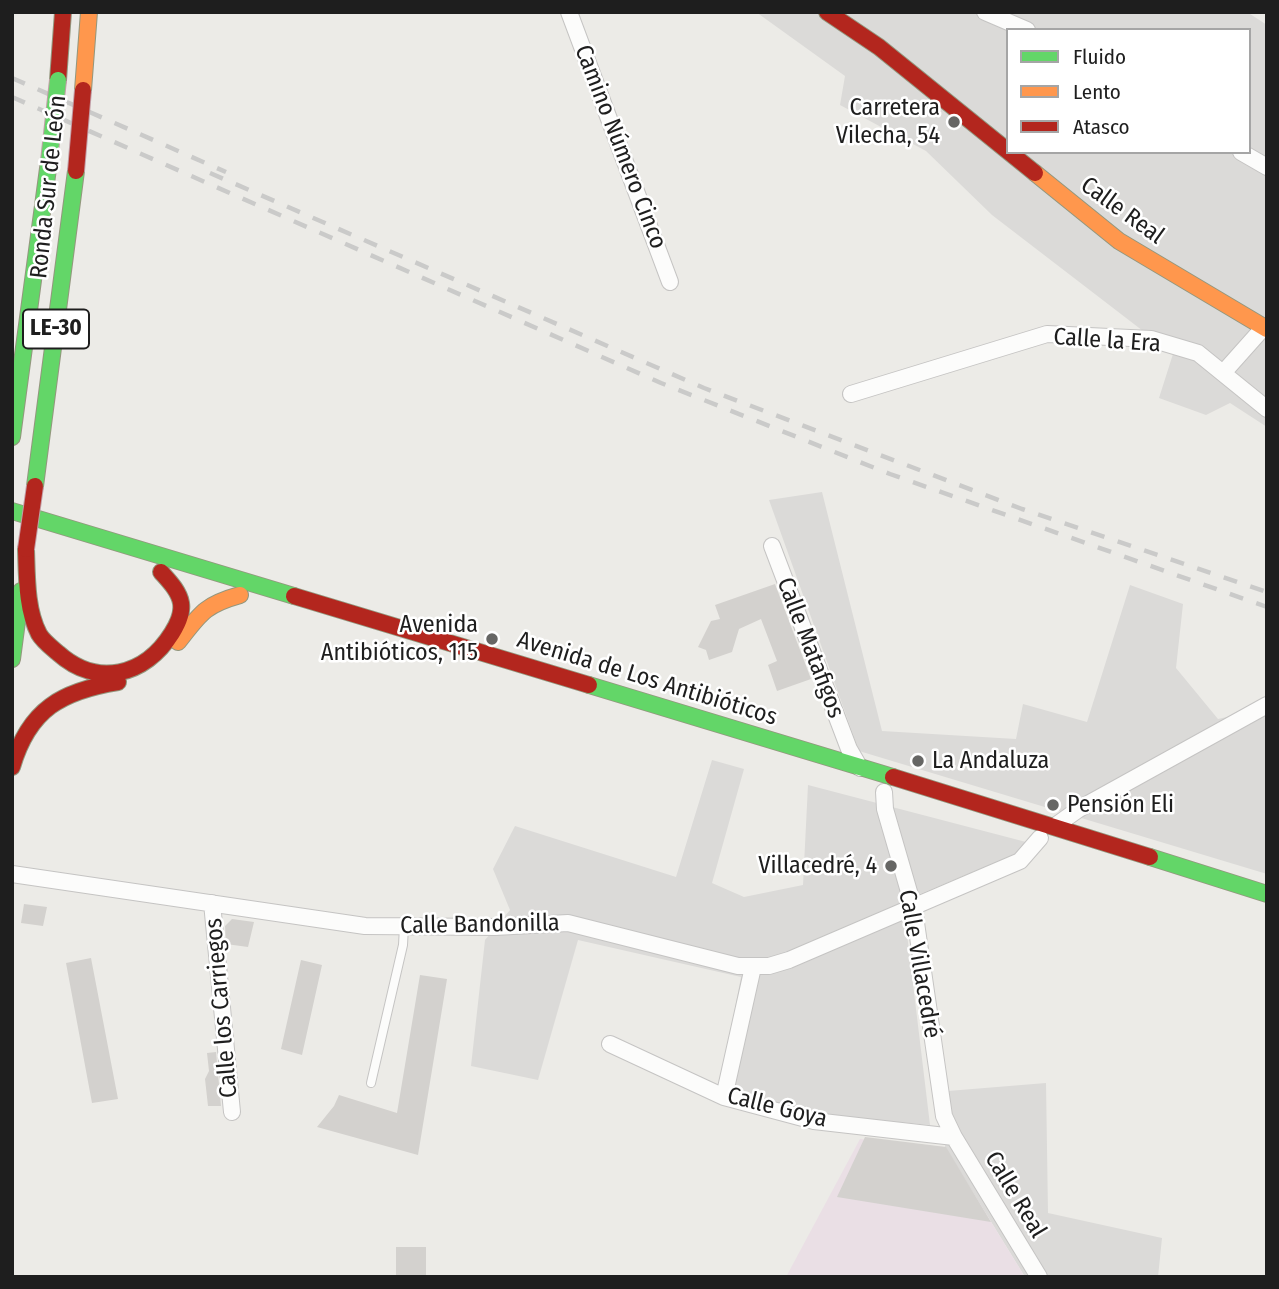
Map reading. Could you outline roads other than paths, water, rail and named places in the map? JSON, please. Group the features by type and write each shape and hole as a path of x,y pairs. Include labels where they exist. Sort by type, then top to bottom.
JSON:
{"main road":[{"name":"Ronda Sur de León","path":"12,438 49,161 63,12"},
{"name":"Ronda Sur de León","path":"12,659 76,171 89,12"},
{"name":"Calle Real","path":"827,12 879,47 1006,145"},
{"name":"Calle Real","path":"1021,157 1119,242 1265,328"},
{"path":"12,512 53,531 185,572 200,588 201,610"},
{"name":"Avenida de Los Antibióticos","path":"12,512 650,702 1267,894"},
{"name":"Avenida de Los Antibióticos","path":"12,526 161,572 200,588 240,595 756,752"},
{"path":"26,549 29,602 40,635 64,662 92,673 117,674 147,662 170,638 182,605 177,589 161,572"},
{"path":"182,605 200,588 227,585 377,628 412,631"},
{"path":"12,767 23,739 38,717 60,698 83,689 141,675 163,660 201,610 218,601 240,595"},
{"path":"509,676 542,679 636,707 650,702 659,716 679,729"},
{"path":"860,768 867,779 884,792 894,786 959,805 990,806"},
{"name":"Avenida de Los Antibióticos","path":"948,811 1040,838 1267,894"},
{"path":"1026,817 1040,838 1055,826"}],"street":[{"name":"Camino Número Cinco","path":"569,12 670,282"},
{"path":"985,12 1022,28"},
{"path":"1244,154 1267,167"},
{"path":"1223,373 1265,328"},
{"name":"Calle la Era","path":"851,394 1047,334 1151,339 1198,353 1267,408"},
{"name":"Calle Matafigos","path":"772,546 849,749 860,768"},
{"path":"1055,826 1079,809 1267,705"},
{"name":"Calle Matafigos","path":"833,760 849,749"},
{"name":"Calle Villacedré","path":"884,792 884,809 914,909 939,1092 944,1116 954,1137"},
{"name":"Calle Bandonilla","path":"13,874 365,926 568,923 705,959 753,967 789,961 1020,862 1040,838"},
{"name":"Calle los Carriegos","path":"212,903 232,1112"},
{"path":"724,1097 753,967"},
{"name":"Calle Goya","path":"610,1044 724,1097 814,1121 954,1137"},
{"name":"Calle Real","path":"954,1137 1039,1277"}],"lane":[{"path":"371,1083 404,927"}],"railway":[{"path":"12,78 226,172"},
{"path":"12,97 661,383 890,474 1267,607"},
{"path":"210,173 704,388 1022,509 1267,592"}],"place":[{"name":"Carretera Vilecha, 54","path":"954,122"},
{"name":"Avenida Antibióticos, 115","path":"492,639"},
{"name":"La Andaluza","path":"918,761"},
{"name":"Pensión Eli","path":"1053,805"},
{"name":"Villacedré, 4","path":"891,866"}]}
